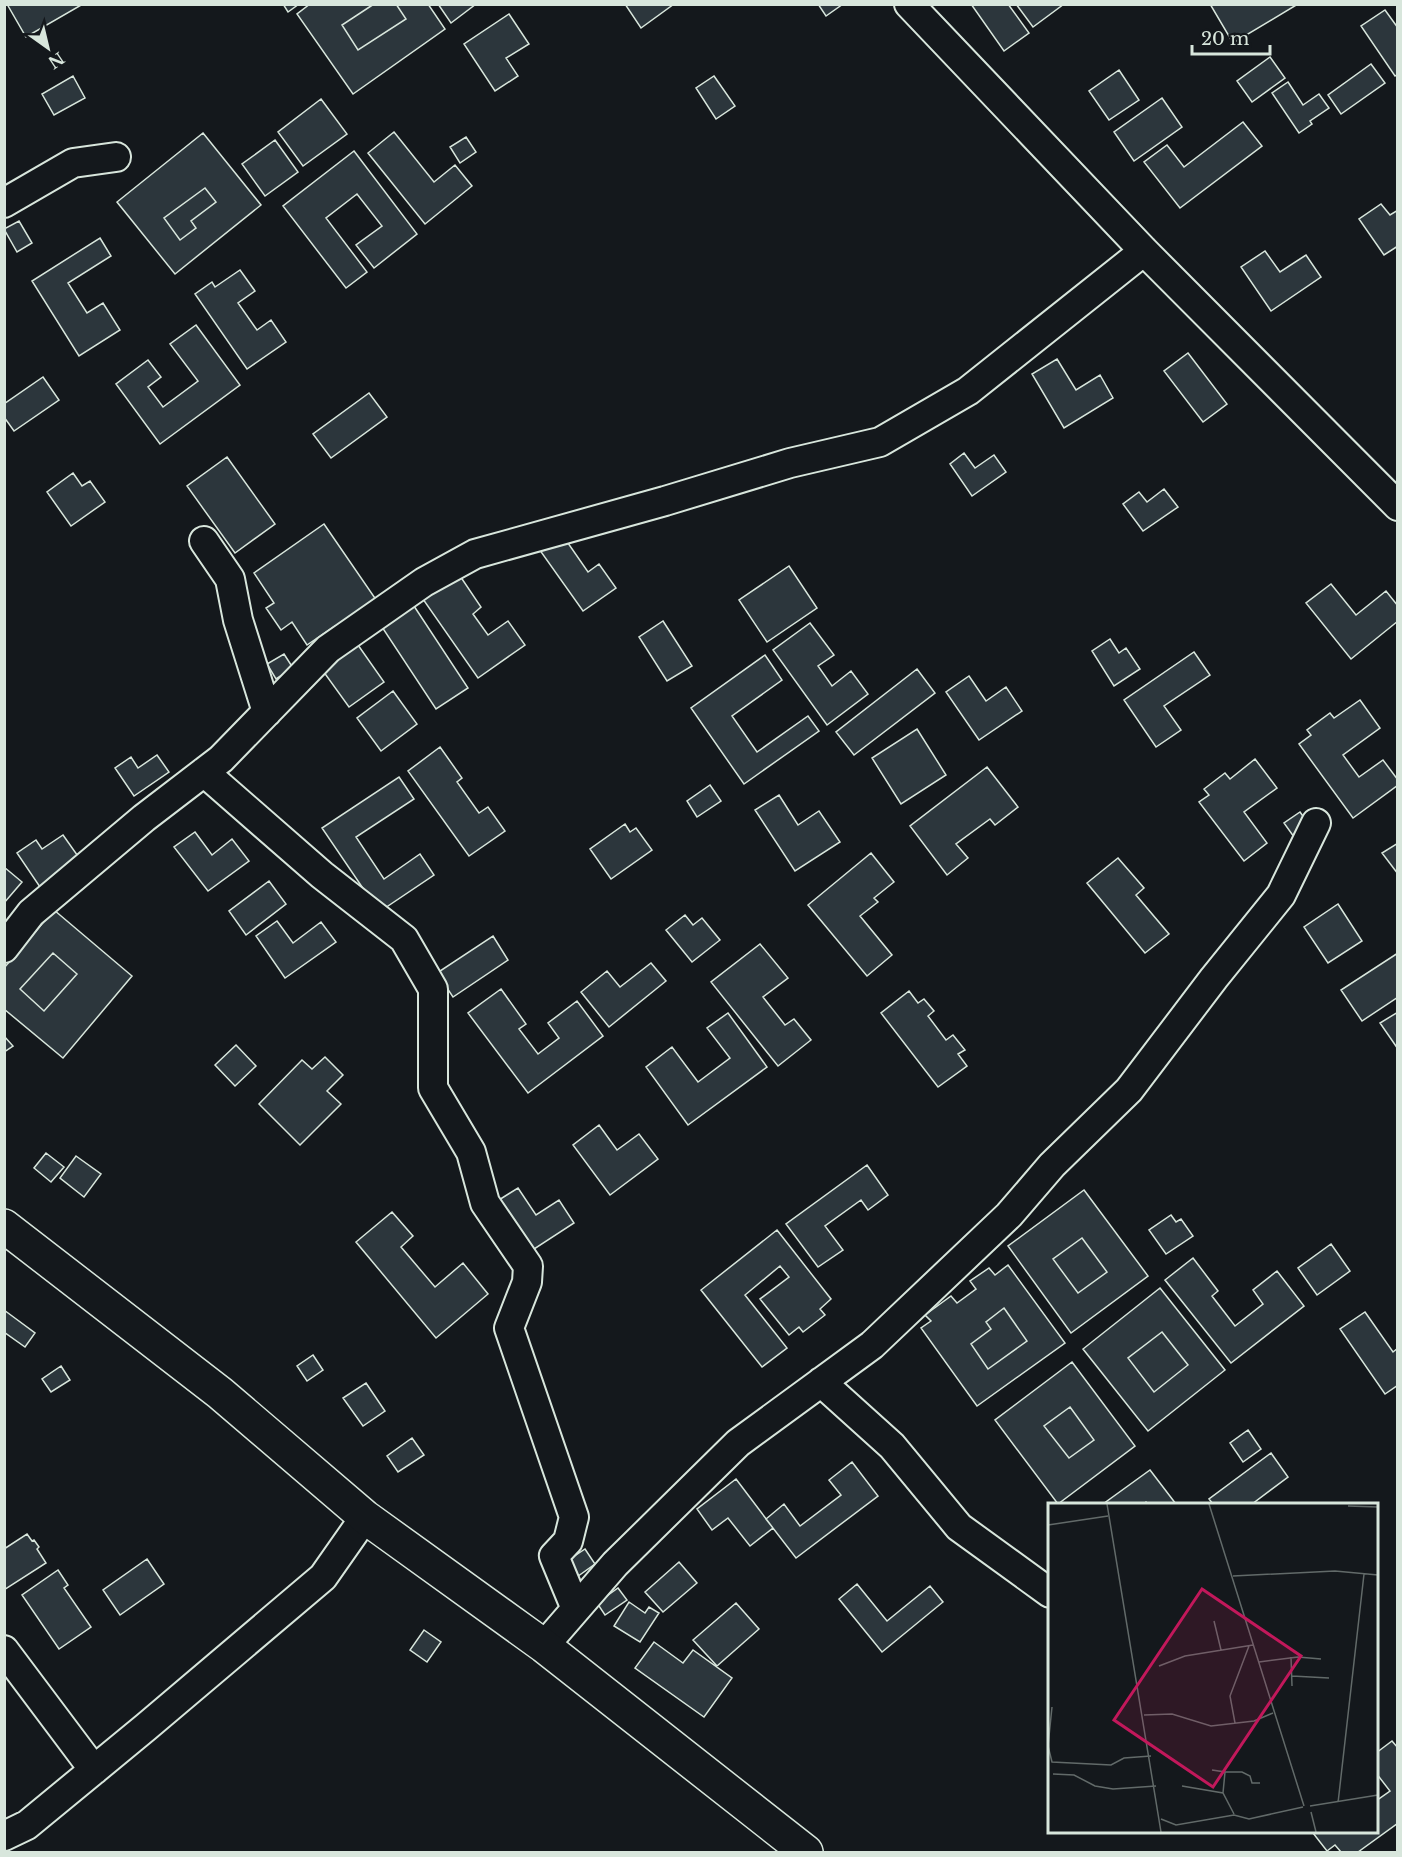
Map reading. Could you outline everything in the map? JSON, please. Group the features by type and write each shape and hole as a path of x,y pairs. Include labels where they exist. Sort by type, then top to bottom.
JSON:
{"highway":[{"path":"4,1226 220,1393 365,1517 544,1646 806,1852"}],"street":[{"path":"909,4 1144,251 1398,506"},
{"path":"4,203 73,163 116,157"},
{"path":"4,948 31,913 144,818 221,759 328,649 424,582 475,554 665,501 790,463 880,442 968,391 1144,251"},
{"path":"204,541 230,579 238,620 267,712"},
{"path":"204,772 322,875 404,939 433,989 433,1088 471,1152 485,1203 528,1266 527,1282 509,1328 574,1517 568,1541 554,1556 576,1609"},
{"path":"544,1646 615,1564 738,1443 872,1345 1009,1215 1052,1165 1129,1090 1214,978 1281,895 1316,823"},
{"path":"821,1382 892,1446 959,1527 1048,1592"},
{"path":"4,1836 27,1825 323,1577 365,1517"},
{"path":"4,1650 94,1770"}],"building":[{"path":"7,4 83,4 26,37"},
{"path":"283,4 299,4 288,12"},
{"path":"310,4 374,4 342,25 358,50 406,19 396,4 428,4 445,29 353,94 297,14"},
{"path":"374,4 396,4 406,19 358,50 342,25"},
{"path":"438,4 476,4 451,23"},
{"path":"625,4 674,4 641,28"},
{"path":"818,4 843,4 826,16"},
{"path":"971,4 1008,4 1029,33 1004,51"},
{"path":"1016,4 1064,4 1033,27"},
{"path":"1210,4 1298,4 1233,43"},
{"path":"1385,10 1398,28 1398,74 1395,76 1361,26"},
{"path":"509,14 529,44 506,58 518,76 495,91 464,44"},
{"path":"1270,57 1285,78 1252,102 1237,81"},
{"path":"1371,64 1385,83 1341,114 1328,95"},
{"path":"1119,70 1139,100 1109,120 1089,91"},
{"path":"73,76 85,98 54,115 42,94"},
{"path":"714,76 735,106 716,119 696,88"},
{"path":"1288,82 1303,105 1319,94 1329,108 1310,121 1312,124 1299,133 1272,93"},
{"path":"1162,98 1182,127 1134,161 1114,132"},
{"path":"321,99 347,134 303,166 278,132"},
{"path":"1243,122 1262,146 1180,208 1144,162 1167,145 1184,167"},
{"path":"394,132 434,182 455,165 472,186 425,224 368,153"},
{"path":"203,133 261,205 175,274 117,202","holes":["205,188 216,202 191,221 196,228 180,240 164,218"]},
{"path":"466,137 476,152 460,163 450,147"},
{"path":"275,140 298,172 265,196 242,164"},
{"path":"354,151 417,234 374,268 356,245 382,226 357,194 326,218 367,272 346,288 283,206"},
{"path":"205,188 216,202 191,221 196,228 180,240 164,218"},
{"path":"1381,204 1390,215 1398,210 1398,246 1384,255 1359,219"},
{"path":"19,221 32,243 17,252 4,229"},
{"path":"100,238 111,256 68,283 87,313 103,303 120,330 79,356 32,281"},
{"path":"1265,251 1280,272 1306,255 1321,277 1271,311 1241,267"},
{"path":"240,270 255,291 238,303 257,330 271,320 286,342 247,369 195,294 212,282 215,287"},
{"path":"196,325 240,385 160,444 116,384 148,360 161,377 148,387 163,407 198,381 170,344"},
{"path":"1188,353 1227,404 1203,422 1164,371"},
{"path":"1057,359 1076,390 1100,375 1113,398 1064,428 1032,374"},
{"path":"43,377 59,400 14,431 4,417 4,404"},
{"path":"369,393 387,417 331,458 313,434"},
{"path":"964,453 975,468 994,455 1006,472 972,496 950,464"},
{"path":"227,457 275,524 235,553 187,486"},
{"path":"73,473 82,486 90,481 105,502 71,526 47,492"},
{"path":"1164,489 1178,507 1143,531 1123,504 1139,492 1147,502"},
{"path":"324,524 379,604 340,631 335,626 307,645 292,622 281,630 266,608 274,603 254,573"},
{"path":"561,533 588,572 599,564 616,588 583,611 539,549"},
{"path":"789,566 817,608 767,642 739,600"},
{"path":"454,567 481,607 473,614 488,635 508,621 525,645 478,678 418,592"},
{"path":"1331,584 1356,615 1386,591 1398,606 1398,621 1351,659 1306,603"},
{"path":"412,603 468,688 436,709 380,624"},
{"path":"663,621 692,666 667,681 639,637"},
{"path":"810,623 834,655 818,666 832,686 851,671 868,694 827,725 773,650"},
{"path":"1110,639 1119,653 1126,648 1140,669 1114,686 1092,651"},
{"path":"358,645 384,682 349,707 323,671"},
{"path":"1194,652 1210,675 1164,706 1181,730 1156,747 1124,700"},
{"path":"284,654 293,668 276,679 267,664"},
{"path":"765,655 782,680 732,716 757,752 808,716 819,731 744,784 691,708"},
{"path":"917,669 935,693 854,755 836,732"},
{"path":"969,676 986,701 1006,687 1022,711 979,740 946,692"},
{"path":"393,691 417,724 381,751 357,718"},
{"path":"1360,700 1380,728 1343,755 1359,777 1383,760 1398,780 1398,785 1353,818 1299,744 1311,735 1307,730 1330,713 1334,718"},
{"path":"917,729 946,775 901,804 872,758"},
{"path":"440,747 462,778 457,782 479,813 488,807 505,831 469,856 408,771"},
{"path":"157,755 169,772 134,796 115,768 131,757 138,768"},
{"path":"1255,759 1277,788 1244,812 1267,843 1244,861 1199,802 1209,795 1204,789 1225,773 1230,779"},
{"path":"987,767 1018,807 995,825 990,819 956,844 968,858 947,875 910,826"},
{"path":"399,777 414,799 356,837 384,879 420,854 434,875 379,912 322,828"},
{"path":"710,785 721,801 697,817 687,801"},
{"path":"779,795 798,825 819,811 840,842 795,871 755,810"},
{"path":"1300,812 1310,826 1294,837 1284,823"},
{"path":"625,824 630,832 636,828 652,850 611,879 590,849"},
{"path":"195,832 212,855 232,839 249,861 208,891 174,847"},
{"path":"63,835 80,859 40,887 17,853 36,840 42,849"},
{"path":"1398,843 1398,874 1382,853"},
{"path":"871,853 894,882 874,898 878,902 860,916 892,955 867,976 808,905"},
{"path":"1118,858 1144,888 1136,895 1169,934 1145,953 1087,883"},
{"path":"4,867 22,882 4,903"},
{"path":"269,881 286,904 246,935 229,911"},
{"path":"1338,904 1362,941 1328,963 1304,927"},
{"path":"54,910 132,976 63,1058 4,1009 4,968","holes":["53,953 77,974 44,1011 20,989"]},
{"path":"685,915 693,925 702,918 720,940 692,962 666,930"},
{"path":"277,921 293,943 321,922 336,942 285,978 256,936"},
{"path":"493,936 508,960 453,997 437,973"},
{"path":"760,944 788,978 763,997 785,1025 794,1019 811,1040 778,1066 711,982"},
{"path":"53,953 77,974 44,1011 20,989"},
{"path":"1398,953 1398,997 1362,1021 1341,990"},
{"path":"651,963 666,981 609,1027 581,992 607,971 620,987"},
{"path":"501,989 526,1024 519,1029 538,1054 559,1038 548,1023 577,1001 603,1036 528,1093 468,1013"},
{"path":"909,991 918,1003 924,999 934,1011 928,1016 946,1040 953,1035 965,1050 958,1054 967,1066 938,1087 881,1013"},
{"path":"1398,1012 1398,1049 1380,1023"},
{"path":"728,1013 767,1067 688,1125 646,1067 672,1047 698,1082 730,1058 707,1028"},
{"path":"4,1036 13,1046 4,1052"},
{"path":"236,1045 256,1066 235,1086 215,1065"},
{"path":"325,1057 343,1075 327,1091 341,1104 300,1145 259,1104 302,1060 312,1069"},
{"path":"599,1125 617,1150 639,1134 658,1159 610,1195 573,1145"},
{"path":"46,1153 64,1167 51,1182 34,1168"},
{"path":"76,1156 101,1174 84,1197 60,1178"},
{"path":"867,1165 888,1195 868,1210 861,1200 825,1226 843,1250 818,1267 786,1224"},
{"path":"518,1188 536,1215 559,1200 574,1223 528,1253 494,1203"},
{"path":"1084,1190 1148,1276 1071,1333 1008,1246","holes":["1082,1238 1107,1272 1078,1293 1053,1259"]},
{"path":"392,1212 413,1236 401,1247 435,1287 463,1263 488,1294 436,1338 356,1242"},
{"path":"1171,1215 1176,1222 1181,1219 1193,1236 1166,1254 1149,1230"},
{"path":"777,1230 831,1299 820,1309 825,1315 803,1332 799,1327 789,1335 760,1299 789,1277 780,1266 745,1295 787,1348 762,1367 701,1290"},
{"path":"1082,1238 1107,1272 1078,1293 1053,1259"},
{"path":"1331,1244 1350,1271 1317,1295 1298,1268"},
{"path":"1193,1258 1218,1291 1212,1296 1235,1326 1263,1304 1253,1290 1277,1271 1304,1306 1231,1363 1165,1280"},
{"path":"1008,1265 1065,1343 977,1406 921,1328 931,1321 925,1315 951,1296 957,1303 976,1289 970,1281 989,1268 995,1275","holes":["1004,1308 1027,1341 988,1369 971,1344 991,1329 986,1322"]},
{"path":"1160,1288 1225,1370 1148,1431 1083,1349","holes":["1162,1332 1188,1365 1154,1392 1128,1358"]},
{"path":"1004,1308 1027,1341 988,1369 971,1344 991,1329 986,1322"},
{"path":"4,1310 35,1333 25,1347 4,1332"},
{"path":"1365,1312 1393,1352 1398,1348 1398,1385 1385,1394 1340,1329"},
{"path":"1162,1332 1188,1365 1154,1392 1128,1358"},
{"path":"313,1355 323,1370 307,1381 297,1366"},
{"path":"1072,1362 1135,1446 1057,1503 995,1420","holes":["1070,1407 1094,1440 1069,1458 1044,1426"]},
{"path":"61,1366 70,1380 51,1392 42,1379"},
{"path":"366,1383 385,1411 363,1426 343,1398"},
{"path":"1070,1407 1094,1440 1069,1458 1044,1426"},
{"path":"1248,1430 1261,1449 1243,1462 1230,1443"},
{"path":"412,1438 424,1455 398,1472 387,1456"},
{"path":"1271,1453 1288,1477 1253,1503 1212,1503 1209,1499"},
{"path":"852,1462 878,1496 796,1558 766,1519 784,1504 800,1526 841,1495 829,1480"},
{"path":"1150,1470 1175,1503 1146,1502 1104,1503"},
{"path":"736,1479 773,1528 750,1546 728,1518 712,1530 697,1509"},
{"path":"27,1534 39,1547 37,1549 46,1563 4,1590 4,1549"},
{"path":"585,1549 595,1564 574,1579 564,1563"},
{"path":"147,1559 164,1584 120,1615 103,1590"},
{"path":"679,1562 697,1583 663,1612 645,1592"},
{"path":"58,1570 68,1585 64,1588 91,1627 59,1649 22,1595"},
{"path":"857,1584 887,1621 930,1586 943,1602 882,1652 839,1599"},
{"path":"618,1588 627,1600 605,1615 597,1603"},
{"path":"629,1602 645,1613 649,1607 659,1613 640,1642 614,1626"},
{"path":"736,1603 759,1629 717,1666 693,1640"},
{"path":"424,1630 441,1642 427,1662 410,1650"},
{"path":"654,1642 683,1663 693,1650 732,1678 704,1717 635,1668"},
{"path":"1392,1741 1398,1748 1398,1823 1358,1852 1341,1852 1335,1845 1327,1851 1313,1833 1378,1833 1378,1800 1390,1791 1378,1776 1378,1752"}]}
